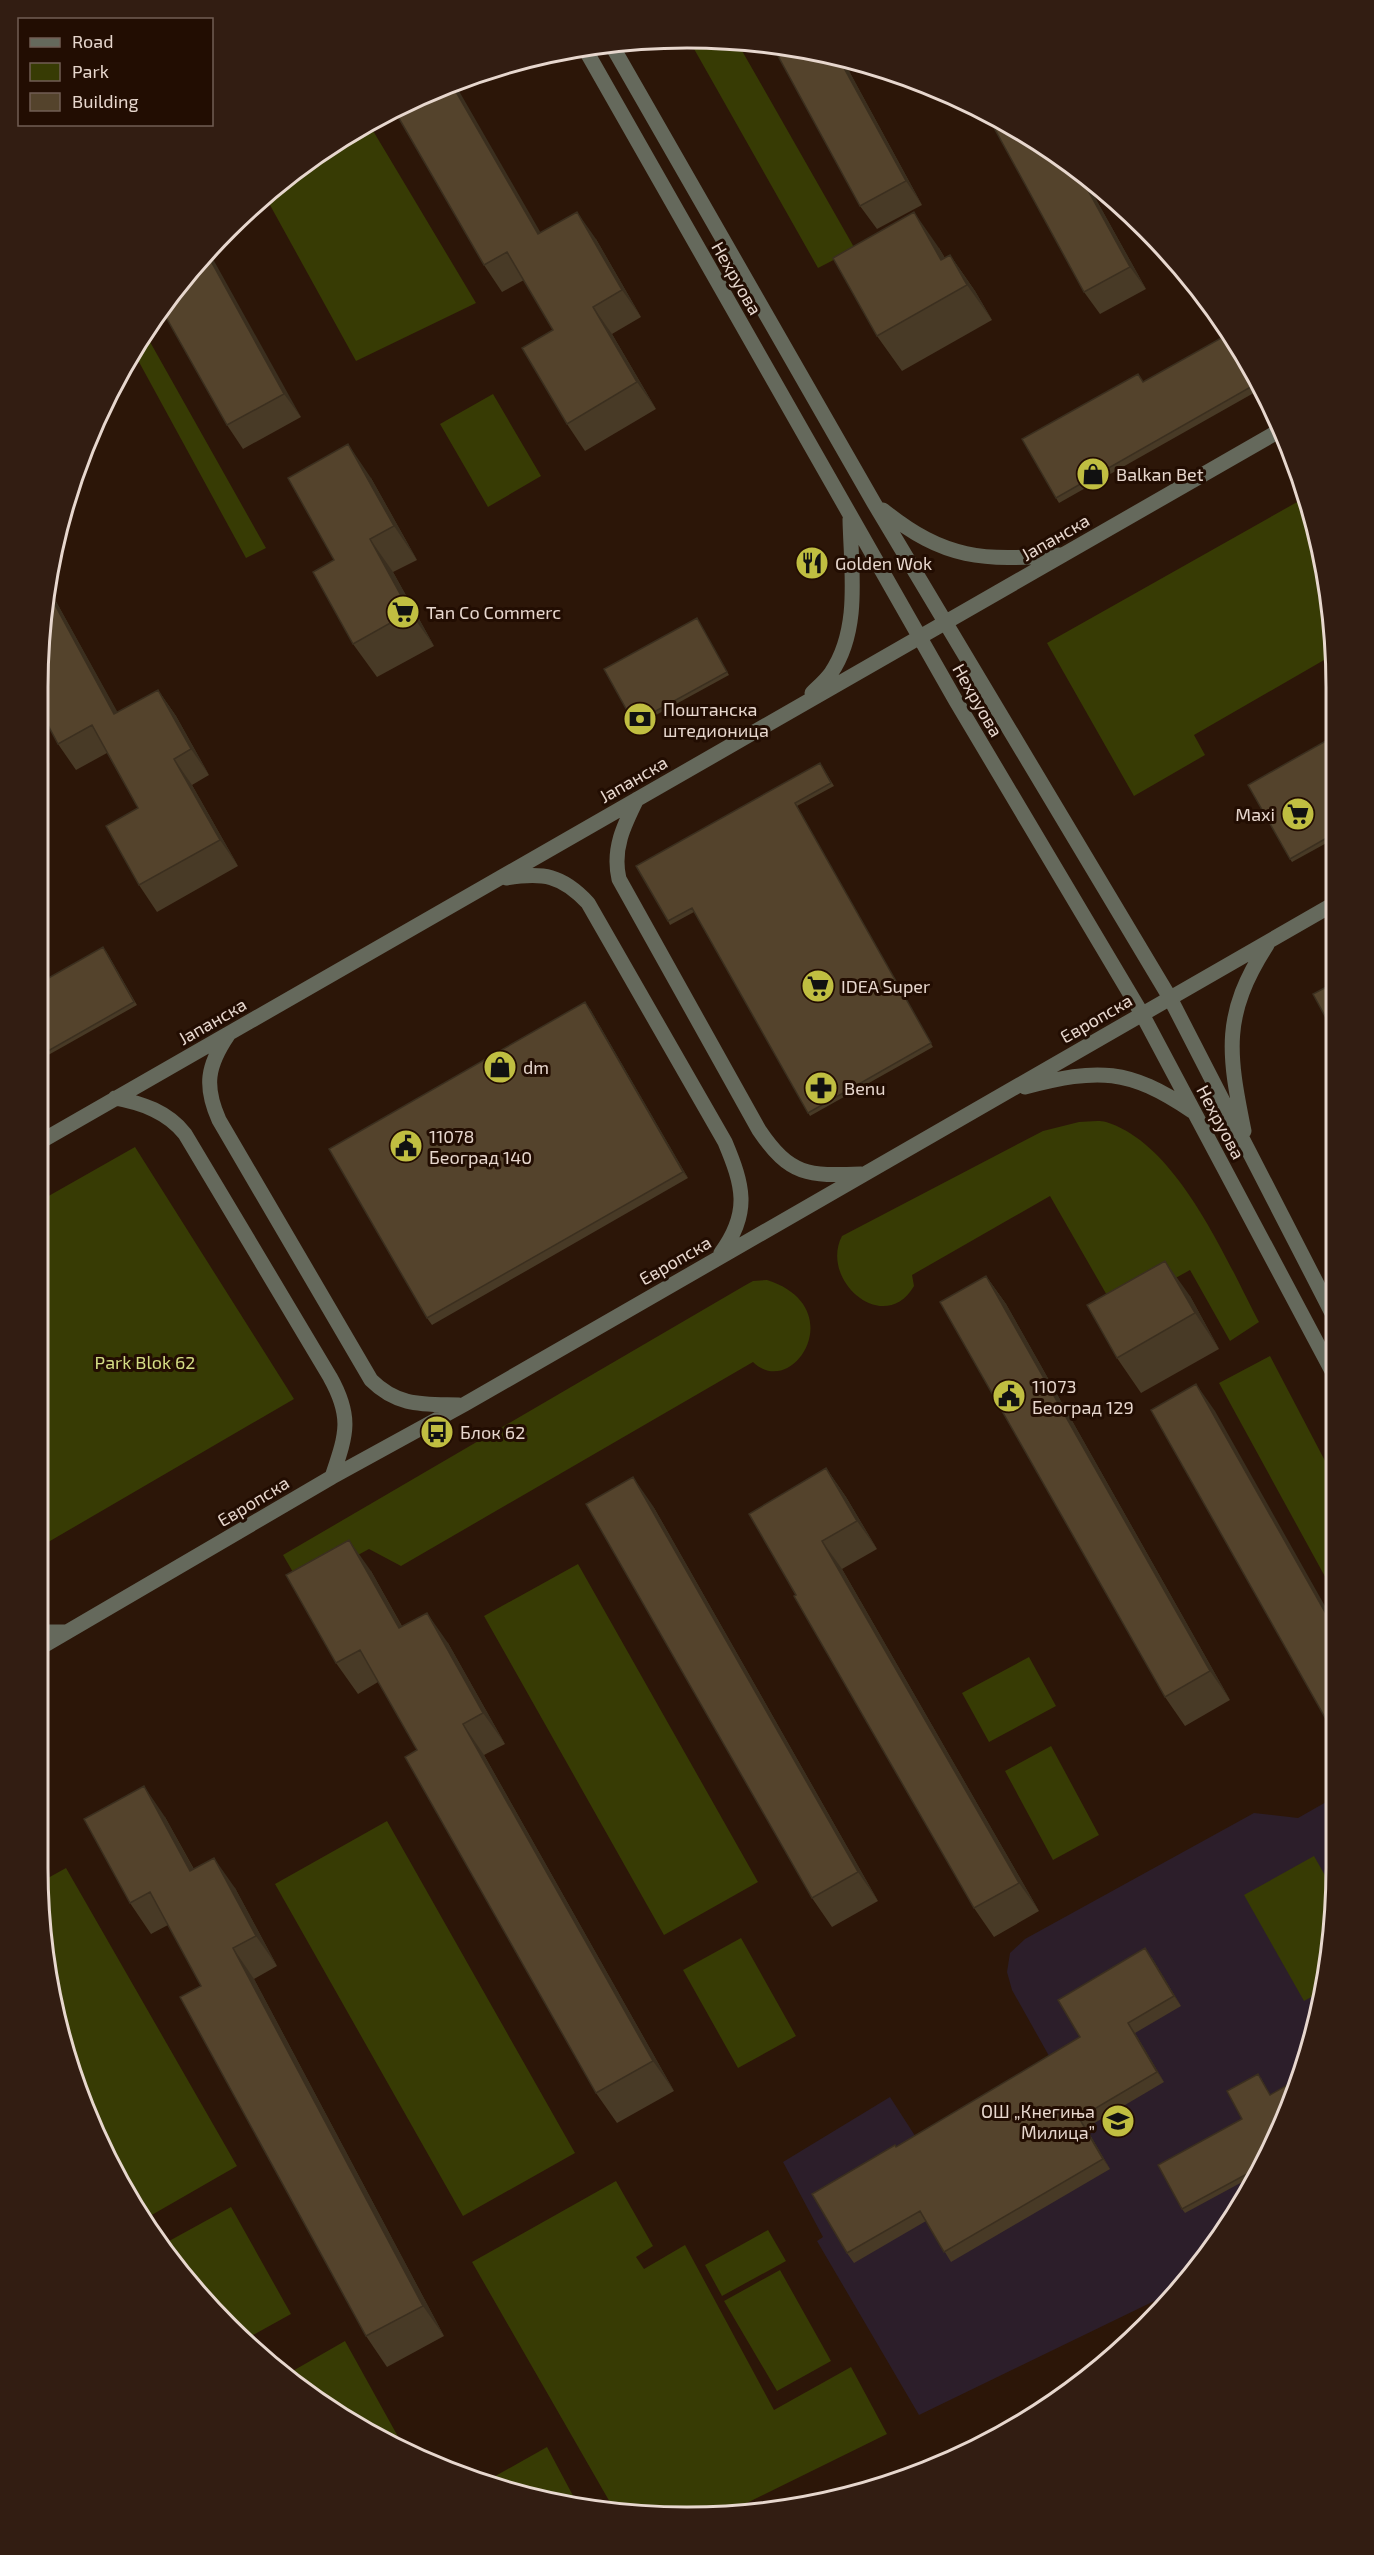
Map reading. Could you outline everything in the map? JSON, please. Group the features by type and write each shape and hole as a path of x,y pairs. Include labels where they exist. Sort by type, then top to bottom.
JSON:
{"street":[{"name":"Нехруова","path":"616,52 874,503 1170,998 1326,1301"},
{"name":"Нехруова","path":"589,56 919,637 1142,1014 1326,1360"},
{"name":"Јапанска","path":"48,1137 1273,434"},
{"path":"874,503 903,526 930,542 965,554 996,559 1062,555"},
{"path":"799,706 831,674 844,647 852,618 850,516"},
{"path":"637,799 625,824 617,850 615,863 619,879 759,1130 777,1155 803,1171 822,1175 865,1173"},
{"path":"496,880 532,874 556,878 573,887 588,903 725,1142 733,1162 741,1192 741,1216 732,1239 718,1258"},
{"name":"Европска","path":"48,1643 332,1477 462,1405 1326,909"},
{"path":"1247,1148 1234,1080 1231,1046 1234,1019 1245,982 1269,942"},
{"path":"230,1033 218,1050 208,1082 219,1120 370,1380 381,1391 403,1402 462,1405"},
{"path":"1008,1092 1062,1078 1096,1074 1129,1077 1168,1095 1195,1113"},
{"path":"115,1098 149,1106 177,1124 341,1396 346,1422 344,1442 332,1477"},
{"path":"48,1632 67,1632"}],"shaded area":[{"name":"ОШ „Кнегиња Милица”","path":"1326,1802 1325,1910 1314,1993 1292,2073 1277,2113 1260,2151 1218,2223 1194,2257 1158,2299 919,2415 817,2241 823,2237 783,2162 890,2097 919,2142 1053,2063 1012,1990 1007,1972 1010,1953 1025,1939 1254,1813 1298,1818"}],"green space":[{"path":"694,48 742,50 855,249 818,268"},
{"path":"373,131 476,303 356,361 269,204 332,156"},
{"path":"150,342 266,548 246,558 138,360"},
{"path":"493,394 541,476 488,507 440,424"},
{"path":"1298,502 1314,562 1321,604 1325,659 1194,735 1205,755 1134,796 1047,643"},
{"path":"1079,1122 1106,1122 1132,1134 1156,1154 1197,1207 1259,1322 1230,1341 1190,1270 1116,1311 1050,1196 912,1275 914,1286 901,1300 887,1306 872,1304 858,1297 847,1285 839,1270 837,1253 842,1236 1043,1131"},
{"name":"Park Blok 62","path":"135,1147 294,1399 48,1542 48,1196"},
{"path":"767,1280 792,1293 806,1310 810,1328 807,1346 797,1360 784,1369 769,1371 753,1362 401,1566 369,1549 301,1586 283,1555 744,1286 753,1281"},
{"path":"1270,1356 1326,1463 1326,1578 1219,1383"},
{"path":"578,1564 758,1882 664,1935 484,1616"},
{"path":"1029,1657 1056,1706 989,1742 962,1693"},
{"path":"1051,1746 1099,1835 1053,1860 1005,1771"},
{"path":"387,1821 575,2153 463,2216 275,1884"},
{"path":"1314,1856 1326,1877 1321,1951 1313,1996 1304,2001 1244,1895"},
{"path":"66,1868 237,2166 151,2215 114,2151 82,2073 60,1993 53,1951 48,1878"},
{"path":"741,1938 796,2036 738,2068 683,1970"},
{"path":"616,2181 653,2246 636,2257 644,2269 685,2245 774,2410 851,2367 887,2434 743,2505 687,2507 610,2503 472,2262"},
{"path":"231,2207 291,2314 252,2335 207,2289 169,2241"},
{"path":"768,2230 786,2261 722,2296 705,2265"},
{"path":"780,2270 831,2361 777,2391 724,2301"},
{"path":"345,2341 399,2438 332,2399 293,2371"},
{"path":"547,2447 574,2497 522,2485 494,2477"}],"building":[{"path":"777,54 844,68 906,181 860,206"},
{"path":"456,92 538,234 577,212 622,290 593,307 637,382 567,424 522,348 553,330 507,252 484,265 398,117"},
{"path":"994,127 1042,156 1088,190 1130,267 1084,292"},
{"path":"914,212 941,260 950,255 967,285 877,336 833,258"},
{"path":"211,261 284,394 227,425 166,317"},
{"path":"1222,338 1251,387 1056,498 1022,439 1138,374 1143,382"},
{"path":"348,444 394,526 370,539 410,612 353,644 313,572 334,560 288,478"},
{"path":"53,602 114,714 158,690 191,749 174,759 220,840 139,885 106,826 138,808 92,725 58,744 48,725 49,645"},
{"path":"697,618 727,672 634,723 604,669"},
{"name":"Maxi","path":"1326,741 1326,838 1290,859 1248,785"},
{"name":"IDEA Super","path":"820,763 831,783 795,803 931,1043 808,1113 692,908 668,921 636,866"},
{"path":"103,947 134,1002 48,1051 48,978"},
{"path":"1326,987 1326,1018 1313,994"},
{"path":"585,1002 683,1172 427,1318 329,1149"},
{"path":"1165,1261 1195,1313 1117,1358 1087,1305"},
{"path":"986,1276 1210,1671 1165,1697 940,1302"},
{"path":"1196,1384 1326,1614 1326,1719 1151,1410"},
{"path":"826,1468 857,1521 822,1541 1019,1883 974,1908 749,1514"},
{"path":"633,1477 858,1872 812,1898 586,1504"},
{"path":"349,1540 399,1628 427,1613 483,1713 463,1724 653,2061 596,2093 405,1757 417,1750 360,1650 336,1663 286,1575"},
{"path":"144,1786 190,1871 214,1858 256,1936 233,1948 423,2306 366,2336 180,1997 201,1986 150,1892 130,1903 84,1819"},
{"path":"1145,1948 1174,1996 1128,2023 1157,2072 1079,2118 1103,2159 944,2252 920,2211 847,2253 812,2194 895,2145 896,2147 1080,2037 1058,2000"},
{"path":"1258,2074 1270,2095 1288,2085 1260,2151 1248,2174 1182,2209 1158,2165 1242,2119 1227,2091"}],"place":[{"name":"Balkan Bet","path":"1093,474"},
{"name":"Golden Wok","path":"812,563"},
{"name":"Tan Co Commerc","path":"403,612"},
{"name":"Поштанска штедионица","path":"640,719"},
{"name":"Maxi","path":"1298,814"},
{"name":"IDEA Super","path":"818,986"},
{"name":"dm","path":"500,1067"},
{"name":"Benu","path":"821,1088"},
{"name":"11078 Београд 140","path":"406,1146"},
{"name":"11073 Београд 129","path":"1009,1396"},
{"name":"Блок 62","path":"437,1432"},
{"name":"ОШ „Кнегиња Милица”","path":"1118,2121"}]}
